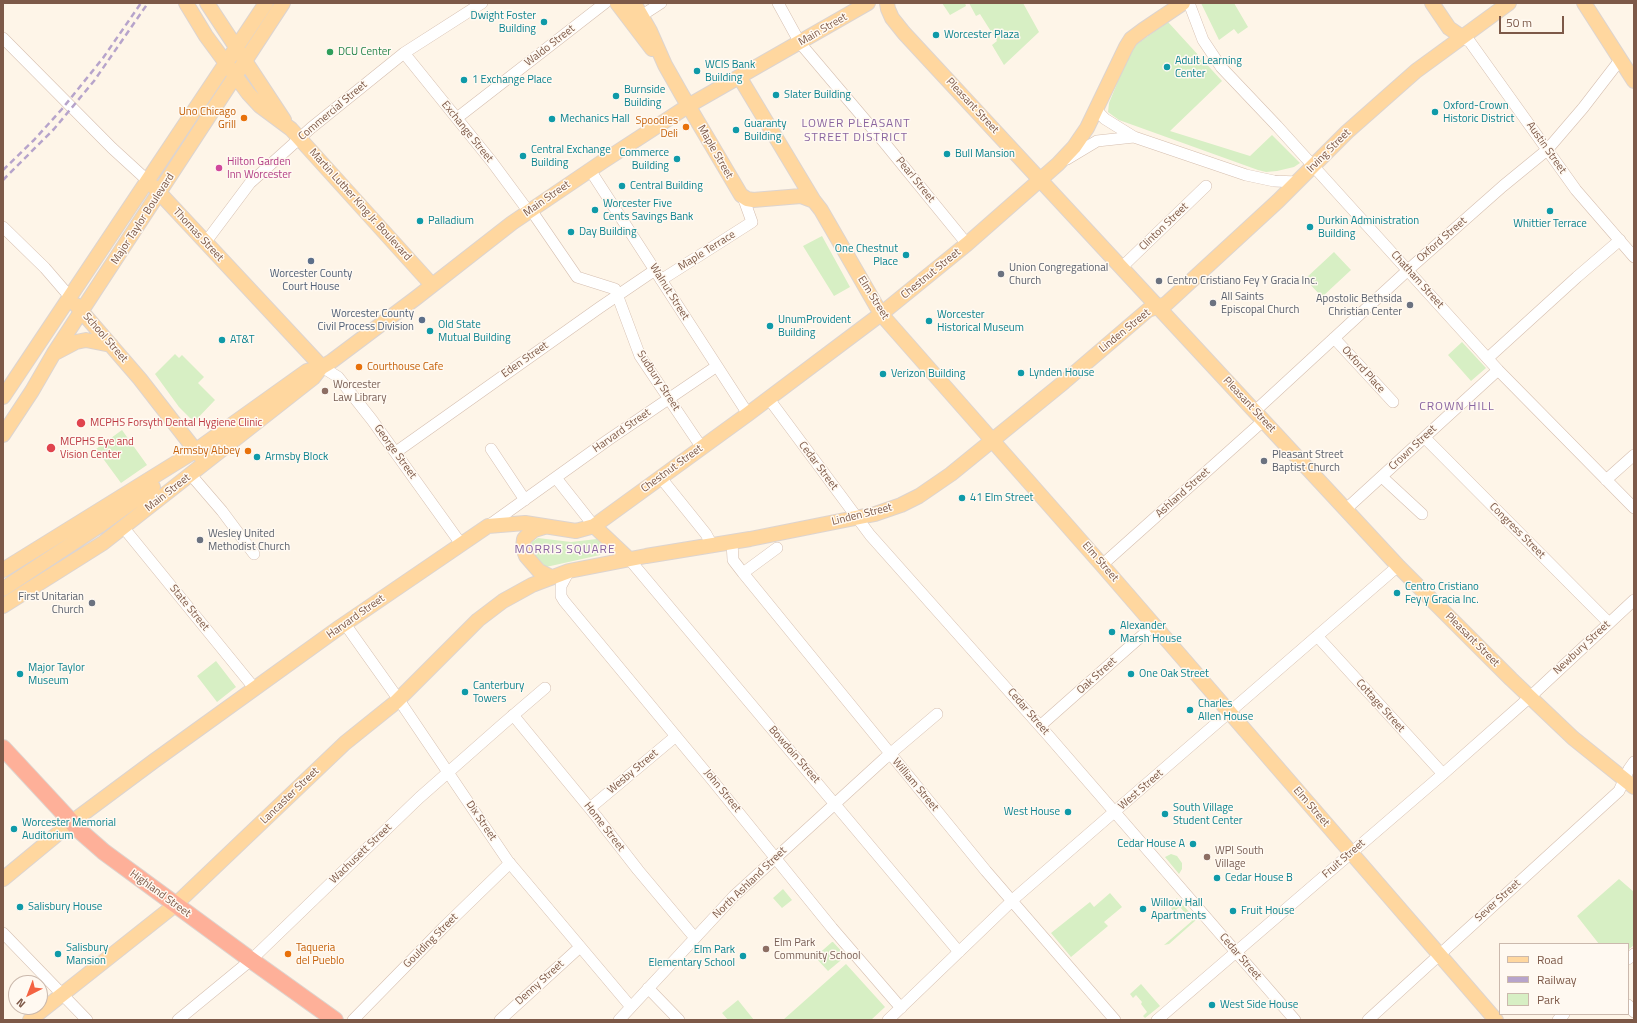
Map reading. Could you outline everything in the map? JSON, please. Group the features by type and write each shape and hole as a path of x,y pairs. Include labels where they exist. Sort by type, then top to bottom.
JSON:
{"highway":[{"name":"Highland Street","path":"3,748 80,831 106,854 329,1018"}],"main road":[{"name":"Martin Luther King Jr. Boulevard","path":"186,3 236,78 260,106 288,126"},
{"name":"Martin Luther King Jr. Boulevard","path":"207,3 288,126 432,285"},
{"name":"Major Taylor Boulevard","path":"3,397 266,3"},
{"name":"Major Taylor Boulevard","path":"3,435 29,397 54,353 236,78 283,3"},
{"path":"617,3 665,65"},
{"path":"634,3 665,65"},
{"name":"Main Street","path":"3,570 197,453 307,371 322,367 332,361 512,223 590,170 688,106 740,78 868,3"},
{"name":"Pleasant Street","path":"887,3 888,9 899,27 1398,566 1573,738 1629,783"},
{"path":"1058,164 1074,147 1087,128 1131,39 1183,3"},
{"name":"Austin Street","path":"1432,3 1449,28 1462,37"},
{"name":"Austin Street","path":"1442,3 1462,37"},
{"name":"Irving Street","path":"1158,307 1166,304 1314,166 1347,132 1416,71 1509,3"},
{"path":"1584,3 1634,81"},
{"name":"Maple Street","path":"665,65 733,184 743,197"},
{"name":"Elm Street","path":"740,78 814,201 821,210 881,314 1102,565 1496,1020"},
{"name":"Chestnut Street","path":"598,532 661,478 769,399 881,314 967,244 1058,164"},
{"name":"Thomas Street","path":"148,181 278,319 311,357 322,367"},
{"path":"743,197 753,200 798,196 814,201"},
{"name":"School Street","path":"70,297 140,379 197,453"},
{"name":"Linden Street","path":"551,577 569,571 601,564 732,542 857,518 892,508 919,496 951,474 1064,382 1148,310 1158,307"},
{"path":"54,353 76,342 86,340 111,345"},
{"name":"Main Street","path":"3,606 103,543 192,475 313,378 322,367"},
{"path":"3,588 99,526 197,453 268,414"},
{"path":"488,526 525,523 576,531 598,532 629,559"},
{"name":"Harvard Street","path":"3,879 72,822 345,624 488,526"},
{"path":"544,527 530,533 524,539 522,548 526,556 539,570 551,577"},
{"path":"598,532 612,546 612,552 606,561 601,564"},
{"name":"Lancaster Street","path":"30,1020 175,905 346,743 399,700 478,620 516,593 551,577"}],"street":[{"name":"Commercial Street","path":"205,243 250,183 299,138 404,53 482,3"},
{"name":"Waldo Street","path":"456,118 605,3"},
{"path":"641,16 661,3"},
{"name":"Pearl Street","path":"778,3 800,43 881,138 967,244"},
{"name":"Chatham Street","path":"1189,3 1203,40 1221,67 1314,166 1498,370 1634,508"},
{"name":"Austin Street","path":"1462,37 1470,42 1583,199 1634,257"},
{"name":"Thomas Street","path":"3,38 112,148 148,181"},
{"name":"Exchange Street","path":"404,53 530,211"},
{"name":"Oxford Street","path":"1259,416 1334,338 1503,186 1547,150 1583,108 1620,60"},
{"path":"1096,110 1105,119 1134,137"},
{"name":"Chestnut Street","path":"1058,164 1097,141 1134,137 1246,175 1274,181 1297,182"},
{"name":"Walnut Street","path":"590,170 748,414"},
{"name":"Clinton Street","path":"1121,268 1206,186"},
{"name":"Maple Street","path":"743,197 752,222"},
{"path":"530,211 577,277 615,289 618,294"},
{"name":"Maple Terrace","path":"661,280 752,222"},
{"name":"School Street","path":"3,227 45,268 70,297"},
{"path":"1488,358 1577,276 1620,240"},
{"name":"Eden Street","path":"396,452 618,294 655,270"},
{"name":"Sudbury Street","path":"618,294 640,356 702,448"},
{"name":"Oxford Place","path":"1334,338 1392,402"},
{"name":"Harvard Street","path":"488,526 717,366"},
{"name":"George Street","path":"322,367 338,377 372,420 461,544"},
{"name":"Crown Street","path":"1346,510 1498,370"},
{"name":"Cedar Street","path":"769,399 870,535 1040,726 1296,1020"},
{"name":"Ashland Street","path":"1102,565 1259,416"},
{"name":"Congress Street","path":"1425,438 1609,623"},
{"path":"491,449 525,500"},
{"path":"1606,480 1634,455"},
{"path":"192,475 222,511 254,554"},
{"path":"1382,477 1422,514"},
{"path":"556,478 598,532"},
{"path":"661,478 706,534 712,545"},
{"name":"State Street","path":"123,527 255,689"},
{"name":"William Street","path":"732,542 732,560 1011,901 1068,964 1115,1020"},
{"path":"743,573 777,548"},
{"name":"Bowdoin Street","path":"629,559 959,952"},
{"name":"West Street","path":"894,1016 1011,901 1398,566"},
{"name":"John Street","path":"569,571 561,586 560,591 562,599 776,857 832,928 894,1016"},
{"name":"Newbury Street","path":"1530,696 1634,600"},
{"name":"Dix Street","path":"345,624 399,700 510,863 631,1007"},
{"name":"Oak Street","path":"1040,726 1154,625"},
{"name":"Cottage Street","path":"1317,636 1443,774"},
{"name":"Wachusett Street","path":"178,1020 250,960 447,772 546,688"},
{"name":"Fruit Street","path":"1157,1020 1443,774 1530,696"},
{"name":"North Ashland Street","path":"619,1020 734,896 890,755 938,714"},
{"name":"Home Street","path":"514,715 590,808 638,870 695,938"},
{"name":"Wesby Street","path":"590,808 676,736"},
{"name":"Sever Street","path":"1368,1020 1485,912 1629,783 1634,762"},
{"name":"Goulding Street","path":"353,1020 443,928 510,863"},
{"path":"3,933 63,993 87,1020"},
{"name":"Denny Street","path":"500,1020 580,947"},
{"path":"648,988 679,1020"}],"green space":[{"path":"942,3 965,3 966,6 950,15"},
{"path":"969,3 1023,3 1039,32 1004,65 992,45 997,41 980,14 976,16"},
{"path":"1201,3 1234,3 1248,27 1238,34 1234,29 1219,40"},
{"path":"1168,22 1222,81 1170,131 1250,156 1272,135 1300,163 1294,167 1277,171 1266,172 1258,170 1119,120 1108,112 1109,103 1128,57 1137,44"},
{"path":"822,236 850,287 834,296 803,246"},
{"path":"1334,252 1351,270 1322,297 1305,279"},
{"path":"1462,342 1486,368 1471,381 1448,355"},
{"path":"175,354 179,358 182,355 204,377 198,383 215,400 194,422 179,407 155,374"},
{"path":"122,430 147,465 121,483 96,449"},
{"path":"538,538 571,542 597,539 603,544 604,549 600,555 546,567 530,550 532,542"},
{"path":"216,661 236,687 217,702 197,676"},
{"path":"1171,854 1177,856 1182,863 1182,869 1179,874 1165,857"},
{"path":"1619,879 1634,892 1634,945 1629,949 1629,943 1598,943 1577,916"},
{"path":"783,889 792,900 782,908 773,898"},
{"path":"1110,893 1122,907 1104,922 1108,926 1071,957 1051,933 1090,902 1094,907"},
{"path":"1177,898 1196,920 1169,944 1164,945 1192,921 1180,907 1174,911 1172,910 1170,903"},
{"path":"832,942 846,956 828,971 815,957"},
{"path":"846,964 885,1007 871,1020 783,1020"},
{"path":"1141,984 1160,1006 1145,1018 1143,1016 1147,1012 1141,1004 1142,1002 1136,995 1133,998 1130,994"},
{"path":"738,1000 754,1020 728,1020 722,1013"}],"railway":[{"path":"3,170 34,140 62,109 103,58 141,3"},
{"path":"3,180 54,129 94,81 148,3"}],"place":[{"name":"Dwight Foster Building","path":"544,22"},
{"name":"Worcester Plaza","path":"936,35"},
{"name":"DCU Center","path":"330,52"},
{"name":"Adult Learning Center","path":"1167,67"},
{"name":"WCIS Bank Building","path":"697,71"},
{"name":"1 Exchange Place","path":"464,80"},
{"name":"Slater Building","path":"776,95"},
{"name":"Burnside Building","path":"616,96"},
{"name":"Oxford-Crown Historic District","path":"1435,112"},
{"name":"Uno Chicago Grill","path":"244,118"},
{"name":"Mechanics Hall","path":"552,119"},
{"name":"Spoodles Deli","path":"686,127"},
{"name":"Guaranty Building","path":"736,130"},
{"name":"Bull Mansion","path":"947,154"},
{"name":"Central Exchange Building","path":"523,156"},
{"name":"Commerce Building","path":"677,159"},
{"name":"Hilton Garden Inn Worcester","path":"219,168"},
{"name":"Central Building","path":"622,186"},
{"name":"Worcester Five Cents Savings Bank","path":"595,210"},
{"name":"Whittier Terrace","path":"1550,211"},
{"name":"Palladium","path":"420,221"},
{"name":"Durkin Administration Building","path":"1310,227"},
{"name":"Day Building","path":"571,232"},
{"name":"One Chestnut Place","path":"906,255"},
{"name":"Worcester County Court House","path":"311,261"},
{"name":"Union Congregational Church","path":"1001,274"},
{"name":"Centro Cristiano Fey Y Gracia Inc.","path":"1159,281"},
{"name":"All Saints Episcopal Church","path":"1213,303"},
{"name":"Apostolic Bethsida Christian Center","path":"1410,305"},
{"name":"Worcester County Civil Process Division","path":"422,320"},
{"name":"Worcester Historical Museum","path":"929,321"},
{"name":"UnumProvident Building","path":"770,326"},
{"name":"Old State Mutual Building","path":"430,331"},
{"name":"AT&T","path":"222,340"},
{"name":"Courthouse Cafe","path":"359,367"},
{"name":"Lynden House","path":"1021,373"},
{"name":"Verizon Building","path":"883,374"},
{"name":"Worcester Law Library","path":"325,391"},
{"name":"MCPHS Forsyth Dental Hygiene Clinic","path":"81,423"},
{"name":"MCPHS Eye and Vision Center","path":"51,448"},
{"name":"Armsby Abbey","path":"248,451"},
{"name":"Armsby Block","path":"257,457"},
{"name":"Pleasant Street Baptist Church","path":"1264,461"},
{"name":"41 Elm Street","path":"962,498"},
{"name":"Wesley United Methodist Church","path":"200,540"},
{"name":"Centro Cristiano Fey y Gracia Inc.","path":"1397,593"},
{"name":"First Unitarian Church","path":"92,603"},
{"name":"Alexander Marsh House","path":"1112,632"},
{"name":"Major Taylor Museum","path":"20,674"},
{"name":"One Oak Street","path":"1131,674"},
{"name":"Canterbury Towers","path":"465,692"},
{"name":"Charles Allen House","path":"1190,710"},
{"name":"West House","path":"1068,812"},
{"name":"South Village Student Center","path":"1165,814"},
{"name":"Worcester Memorial Auditorium","path":"14,829"},
{"name":"Cedar House A","path":"1193,844"},
{"name":"WPI South Village","path":"1207,857"},
{"name":"Cedar House B","path":"1217,878"},
{"name":"Salisbury House","path":"20,907"},
{"name":"Willow Hall Apartments","path":"1143,909"},
{"name":"Fruit House","path":"1233,911"},
{"name":"Elm Park Community School","path":"766,949"},
{"name":"Salisbury Mansion","path":"58,954"},
{"name":"Taqueria del Pueblo","path":"288,954"},
{"name":"Elm Park Elementary School","path":"743,956"},
{"name":"West Side House","path":"1212,1005"}],"district":[{"name":"LOWER PLEASANT STREET DISTRICT","path":"856,131"},
{"name":"CROWN HILL","path":"1457,407"},
{"name":"MORRIS SQUARE","path":"565,550"}]}
